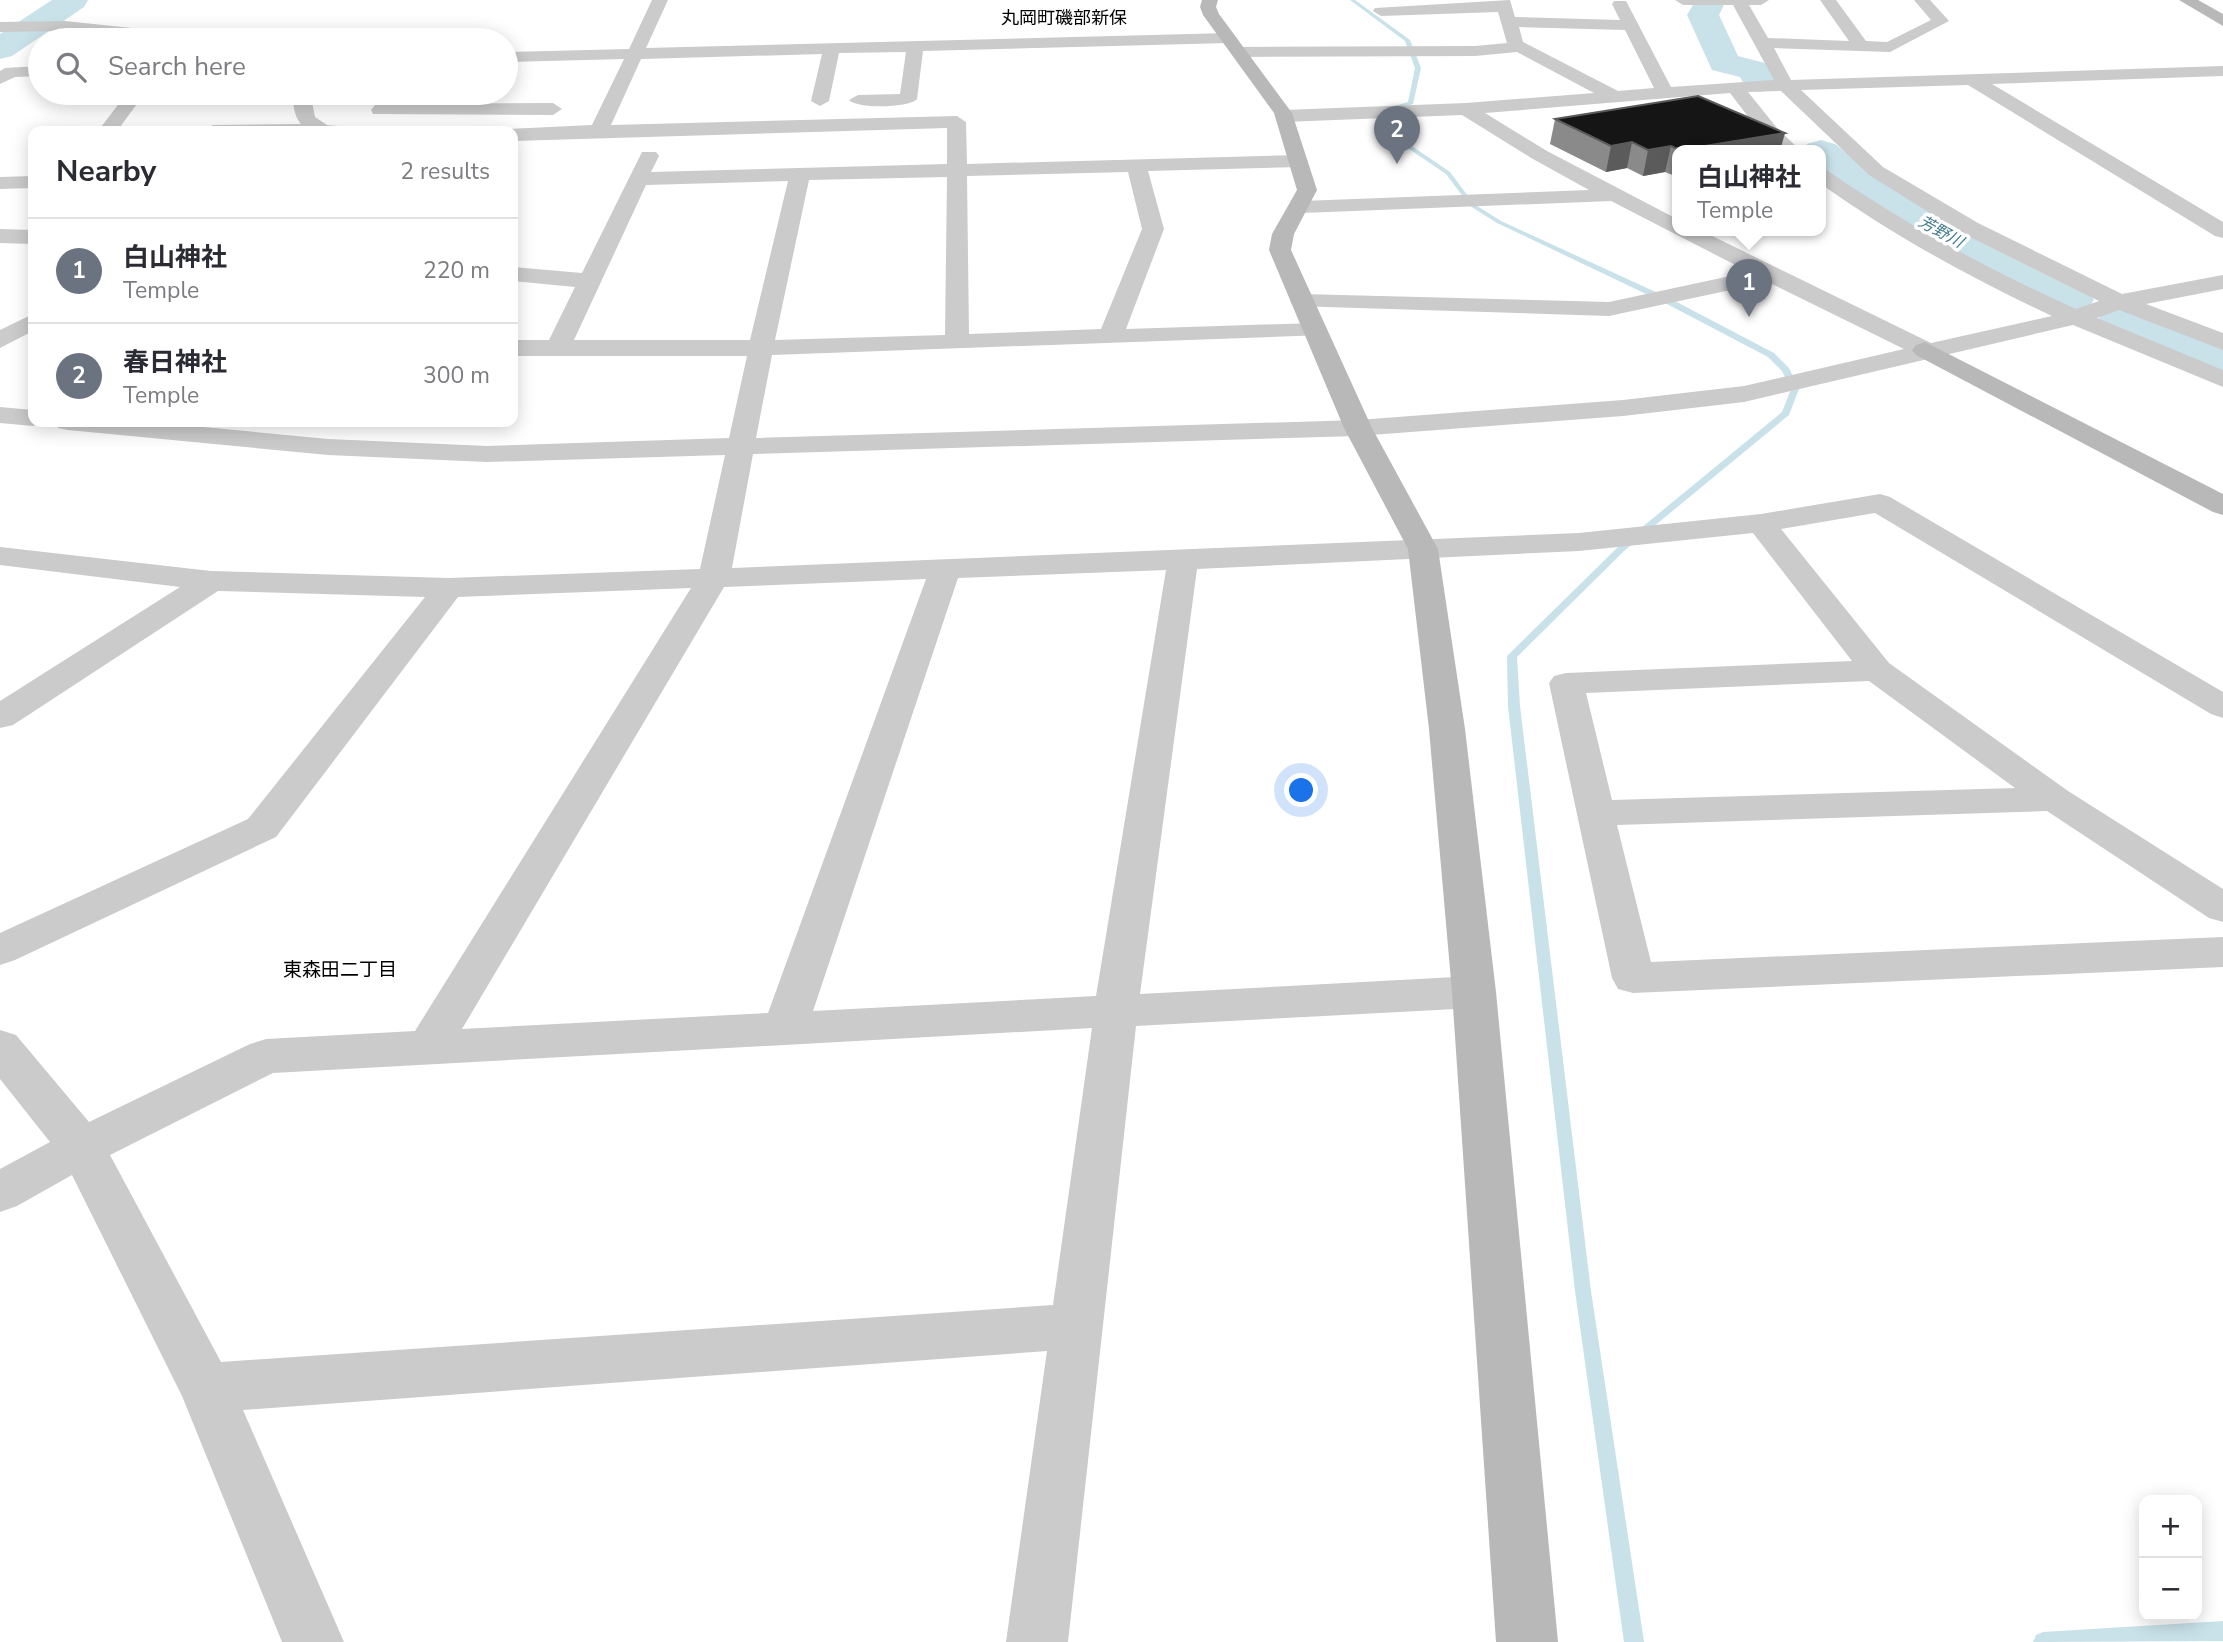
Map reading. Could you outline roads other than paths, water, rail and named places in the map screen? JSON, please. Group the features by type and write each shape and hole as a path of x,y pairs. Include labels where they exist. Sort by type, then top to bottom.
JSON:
{"street":[{"path":"598,131 660,0"},
{"path":"1210,0 1208,7 1211,15 1284,116 1307,190 1302,207 1280,242 1280,250 1358,429 1423,549 1447,730 1474,992 1527,1642"},
{"path":"1618,0 1665,93"},
{"path":"1683,0 1761,0"},
{"path":"1828,0 1861,46"},
{"path":"1761,43 1890,47 1941,21 1922,0"},
{"path":"2187,0 2223,20"},
{"path":"1739,1 1786,86 1876,171 1970,228 2119,303 2223,342"},
{"path":"1381,11 1418,5 1505,10 1631,25"},
{"path":"1505,10 1516,45 1615,97"},
{"path":"0,27 84,28"},
{"path":"518,57 915,47 1233,45 1475,51 1520,47"},
{"path":"831,49 827,101 908,99 915,47"},
{"path":"518,69 526,57"},
{"path":"0,79 10,72 28,71"},
{"path":"1284,116 1466,109 1735,87 2223,72"},
{"path":"1973,80 2223,230"},
{"path":"1735,87 1770,132 1784,145"},
{"path":"111,126 127,105"},
{"path":"303,105 306,119 317,126"},
{"path":"384,105 380,110 636,107"},
{"path":"492,110 495,105"},
{"path":"1466,109 1540,155 1672,225"},
{"path":"518,134 957,122 957,341"},
{"path":"557,350 662,130"},
{"path":"638,179 1298,161"},
{"path":"1111,336 1153,229 1136,166"},
{"path":"428,1048 714,577 800,174"},
{"path":"1826,179 1881,218 1969,266 2073,317 2223,379"},
{"path":"0,183 28,182"},
{"path":"1302,207 1614,195"},
{"path":"0,236 28,237"},
{"path":"1694,236 1925,350 2223,506"},
{"path":"518,274 590,281"},
{"path":"518,348 761,348 1111,336 1308,315 1609,309 1771,274"},
{"path":"120,427 328,447 487,454 1358,429 1623,408 1744,394 2073,317 2119,303 2223,282"},
{"path":"0,310 28,312"},
{"path":"0,340 28,324"},
{"path":"0,415 28,418"},
{"path":"0,556 211,581 449,588 1579,542 1761,523 1880,503 2223,707"},
{"path":"1761,523 1877,670 2055,799 2223,908"},
{"path":"1037,1642 1116,1010 1183,560"},
{"path":"785,1027 946,568"},
{"path":"0,717 211,581"},
{"path":"0,950 262,828 449,588"},
{"path":"1877,670 1566,683 1633,978 2223,952"},
{"path":"1596,813 2055,799"},
{"path":"0,1192 82,1147 266,1056 1474,992"},
{"path":"0,1047 82,1147 206,1388 313,1642"},
{"path":"206,1388 1077,1326"}],"waterway":[{"path":"31,28 73,0"},
{"path":"1352,0 1407,40 1418,68 1411,103 1390,109 1379,118 1395,137 1448,173 1472,205 1499,222 1668,301 1771,355 1786,370 1795,389 1786,413 1621,549 1512,656 1514,706 1583,1291 1634,1642"},
{"name":"芳野川","path":"1708,5 1703,15 1724,63 1753,70 1760,81"},
{"path":"0,49 28,30"},
{"name":"芳野川","path":"1826,156 1878,196 1909,215 2070,300"},
{"name":"芳野川","path":"2121,321 2223,362"},
{"path":"2043,1642 2223,1631"}],"place":[{"name":"春日神社","path":"1397,164"},
{"name":"白山神社","path":"1749,317"}],"district":[{"name":"丸岡町磯部新保","path":"1064,18"},
{"name":"東森田二丁目","path":"340,970"}]}
